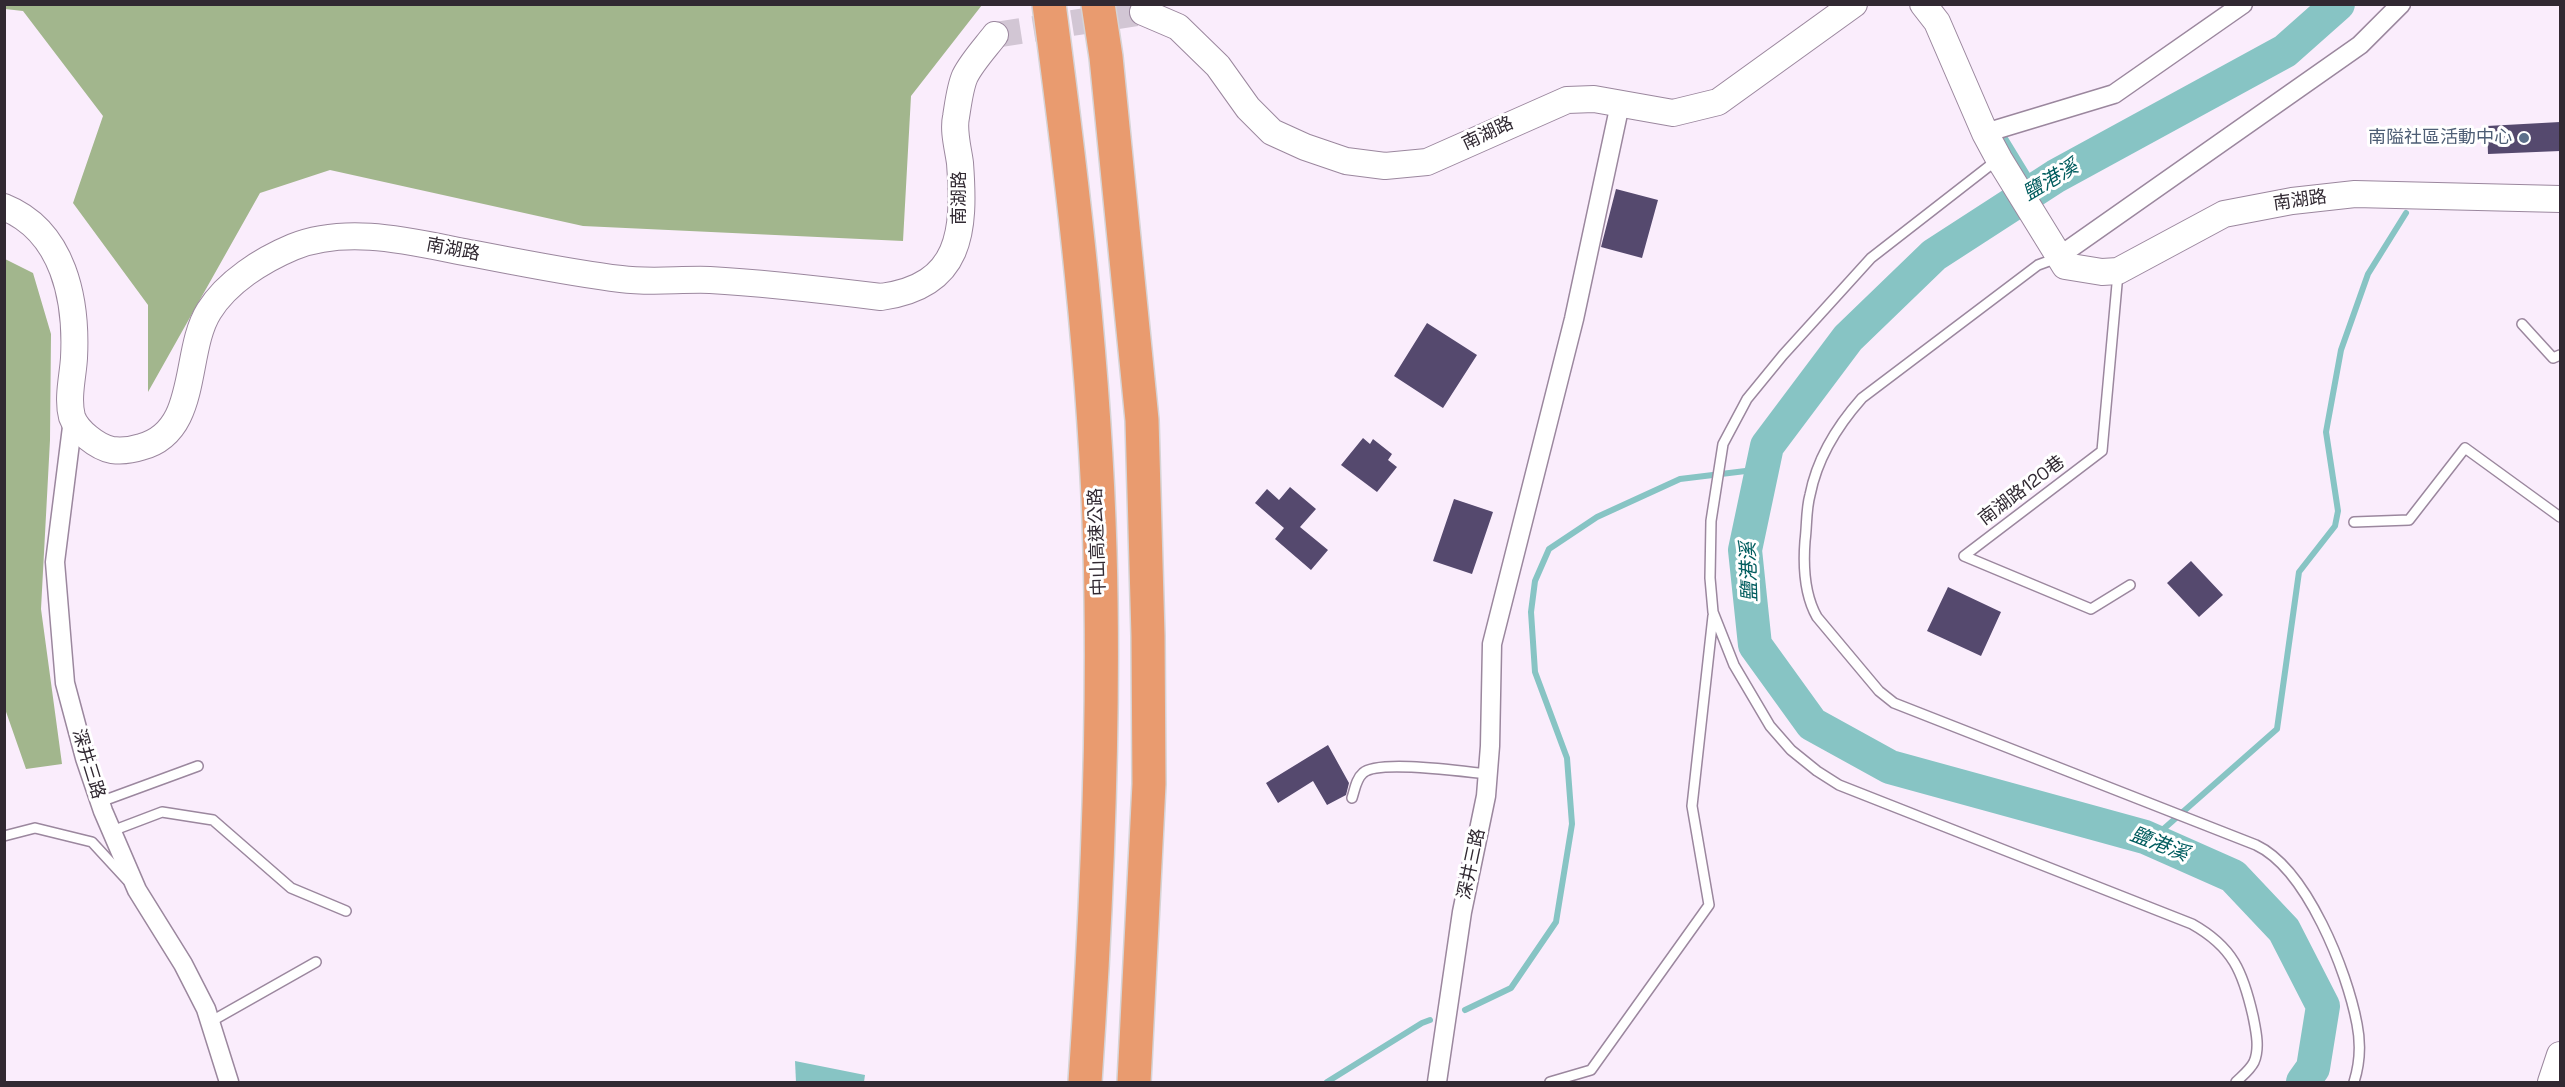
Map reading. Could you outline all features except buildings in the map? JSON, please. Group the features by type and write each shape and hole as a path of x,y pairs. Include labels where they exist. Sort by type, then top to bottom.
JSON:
{"highway":[{"name":"中山高速公路","path":"1049,4 1072,189 1093,422 1100,551 1101,747 1093,958 1085,1083"},
{"path":"1098,4 1106,57 1142,420 1149,636 1149,784 1134,1083"}],"street":[{"name":"南湖路","path":"1144,8 1178,27 1218,66 1248,108 1272,132 1305,147 1346,161 1385,166 1427,162 1567,100 1594,99 1673,113 1718,102 1854,4"},
{"path":"1923,4 1937,22 1998,159 2058,257 2066,266 2102,272 2118,271"},
{"path":"1985,133 2114,94 2243,4"},
{"path":"2058,257 2360,45 2401,4"},
{"name":"南湖路","path":"73,419 95,444 112,450 131,450 149,445 164,435 176,420 184,402 199,335 208,313 222,293 247,274 292,248 315,240 364,237 420,243 623,280 708,280 881,297 904,294 935,276 953,254 961,230 960,165 955,120 965,77 995,35"},
{"name":"深井三路","path":"1437,1083 1462,912 1479,838 1488,774 1492,644 1574,319 1620,104"},
{"name":"南湖路","path":"2118,271 2224,214 2292,201 2355,194 2560,199"},
{"path":"4,207 32,222 47,238 59,259 67,283 74,334 70,401 73,419"},
{"name":"深井三路","path":"73,419 55,562 64,683 85,758 112,831 137,890 183,964 210,1022 230,1083"},
{"path":"2551,1083 2560,1055"}],"lane":[{"path":"1550,1083 1591,1070 1709,905 1692,806 1713,612 1710,578 1711,521 1723,444 1748,399 1783,355 1871,258 1998,159"},
{"path":"2058,257 2038,265 1862,398 1845,417 1816,474 1809,496 1804,561 1810,604 1817,617 1878,692 1894,704 2265,849 2290,872 2304,893 2329,941 2343,976 2357,1024 2360,1056 2354,1083"},
{"name":"南湖路120巷","path":"2118,271 2102,451 1964,556 2091,609 2130,585"},
{"path":"2522,324 2553,358 2560,355"},
{"path":"2354,522 2409,520 2465,448 2560,517"},
{"path":"1713,612 1734,666 1770,726 1791,750 1817,771 1839,785 2192,924 2218,940 2239,967 2250,1002 2257,1040 2254,1062 2235,1083"},
{"path":"100,802 198,766"},
{"path":"1352,798 1357,780 1365,771 1390,766 1488,774"},
{"path":"112,831 162,813 213,820 291,888 345,912"},
{"path":"4,836 35,828 92,842 137,890"},
{"path":"210,1022 316,962"}],"shaded area":[{"path":"5,4 982,5 911,96 903,241 583,226 330,170 260,193 148,392 148,305 73,203 103,116 23,11 5,9"},
{"path":"5,259 33,273 51,334 50,440 41,609 62,764 26,769 4,706"},
{"path":"795,1061 865,1075 864,1082 796,1082"}],"waterway":[{"name":"鹽港溪","path":"2303,1082 2313,1068 2323,1006 2284,930 2233,876 2145,837 1890,767 1812,724 1755,645 1745,550 1767,446 1848,338 1934,255 2056,176 2285,51 2338,4"},
{"path":"2000,130 2036,189"},
{"path":"2151,840 2277,729 2299,572 2335,526 2338,511 2326,432 2341,350 2368,274 2406,213"},
{"path":"1465,1010 1511,988 1556,922 1572,824 1567,758 1535,672 1531,612 1535,581 1549,549 1597,517 1680,479 1762,469"},
{"path":"1327,1082 1430,1020"}],"tunnel":[{"path":"995,35 1143,12"}],"place":[{"name":"南隘社區活動中心","path":"2524,138"}]}
